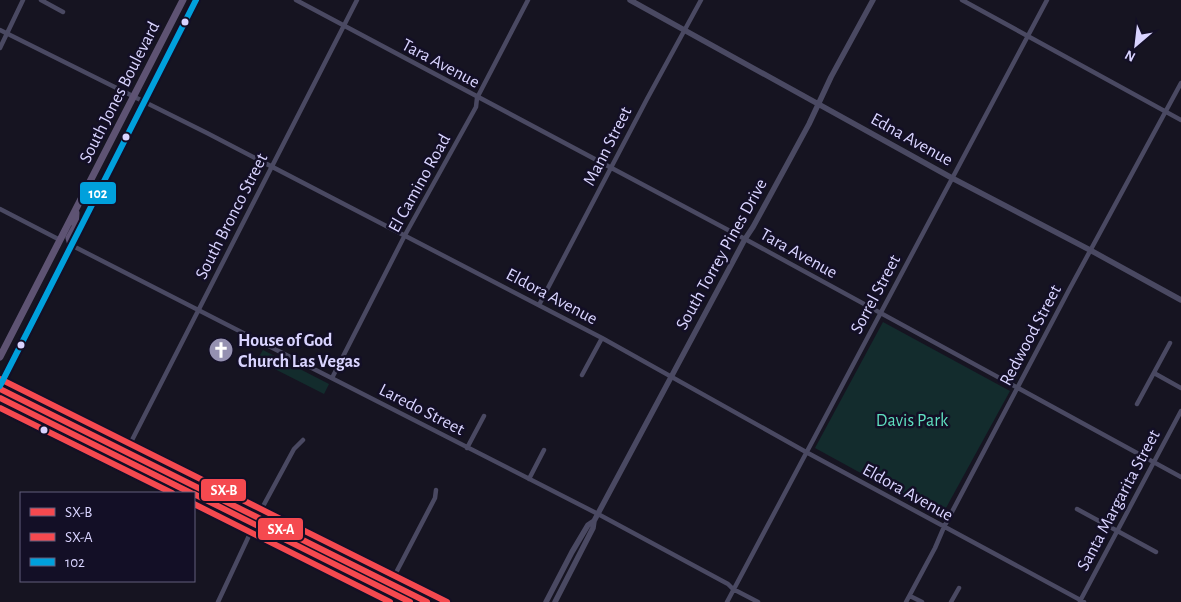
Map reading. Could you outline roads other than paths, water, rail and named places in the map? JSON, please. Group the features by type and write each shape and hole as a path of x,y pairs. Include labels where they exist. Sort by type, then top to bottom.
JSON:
{"main road":[{"name":"South Jones Boulevard","path":"0,357 182,0"},
{"name":"South Jones Boulevard","path":"1,382 196,0"},
{"path":"71,245 69,238 75,227 76,210"},
{"path":"1,382 447,602"},
{"path":"0,398 189,492"},
{"path":"121,458 130,452 145,459 158,458"},
{"path":"195,495 410,602"}],"street":[{"path":"0,48 23,0"},
{"path":"41,0 63,12"},
{"name":"Tara Avenue","path":"296,0 744,239 1181,477"},
{"name":"South Bronco Street","path":"130,444 357,0"},
{"name":"El Camino Road","path":"332,378 405,235 476,106 477,98 528,0"},
{"name":"Edna Avenue","path":"630,0 952,178 1181,300"},
{"name":"Mann Street","path":"539,305 701,0"},
{"name":"South Torrey Pines Drive","path":"555,602 593,528 594,521 744,239 753,227 809,124 818,103 873,0"},
{"path":"962,0 1181,120"},
{"name":"Sorrel Street","path":"726,602 1047,0"},
{"name":"Eldora Avenue","path":"0,30 272,166 602,338 806,452 1081,601"},
{"name":"Redwood Street","path":"906,602 1017,388 1181,82"},
{"path":"0,209 60,240"},
{"name":"Laredo Street","path":"71,245 598,514 758,602"},
{"path":"582,376 602,338"},
{"path":"1137,404 1170,343"},
{"path":"1154,373 1181,388"},
{"name":"Santa Margarita Street","path":"1081,601 1181,411"},
{"path":"467,448 484,416"},
{"path":"218,602 261,510 294,449 303,440"},
{"path":"529,479 544,450"},
{"path":"387,590 434,498 436,490"},
{"path":"1077,509 1156,552"},
{"name":"South Torrey Pines Drive","path":"546,602 588,525 594,521"},
{"path":"568,561 575,565"},
{"path":"952,602 959,588"},
{"path":"910,596 922,602"}],"place":[{"name":"House of God Church Las Vegas","path":"221,350"}],"park label":[{"name":"Davis Park","path":"912,420"}]}
